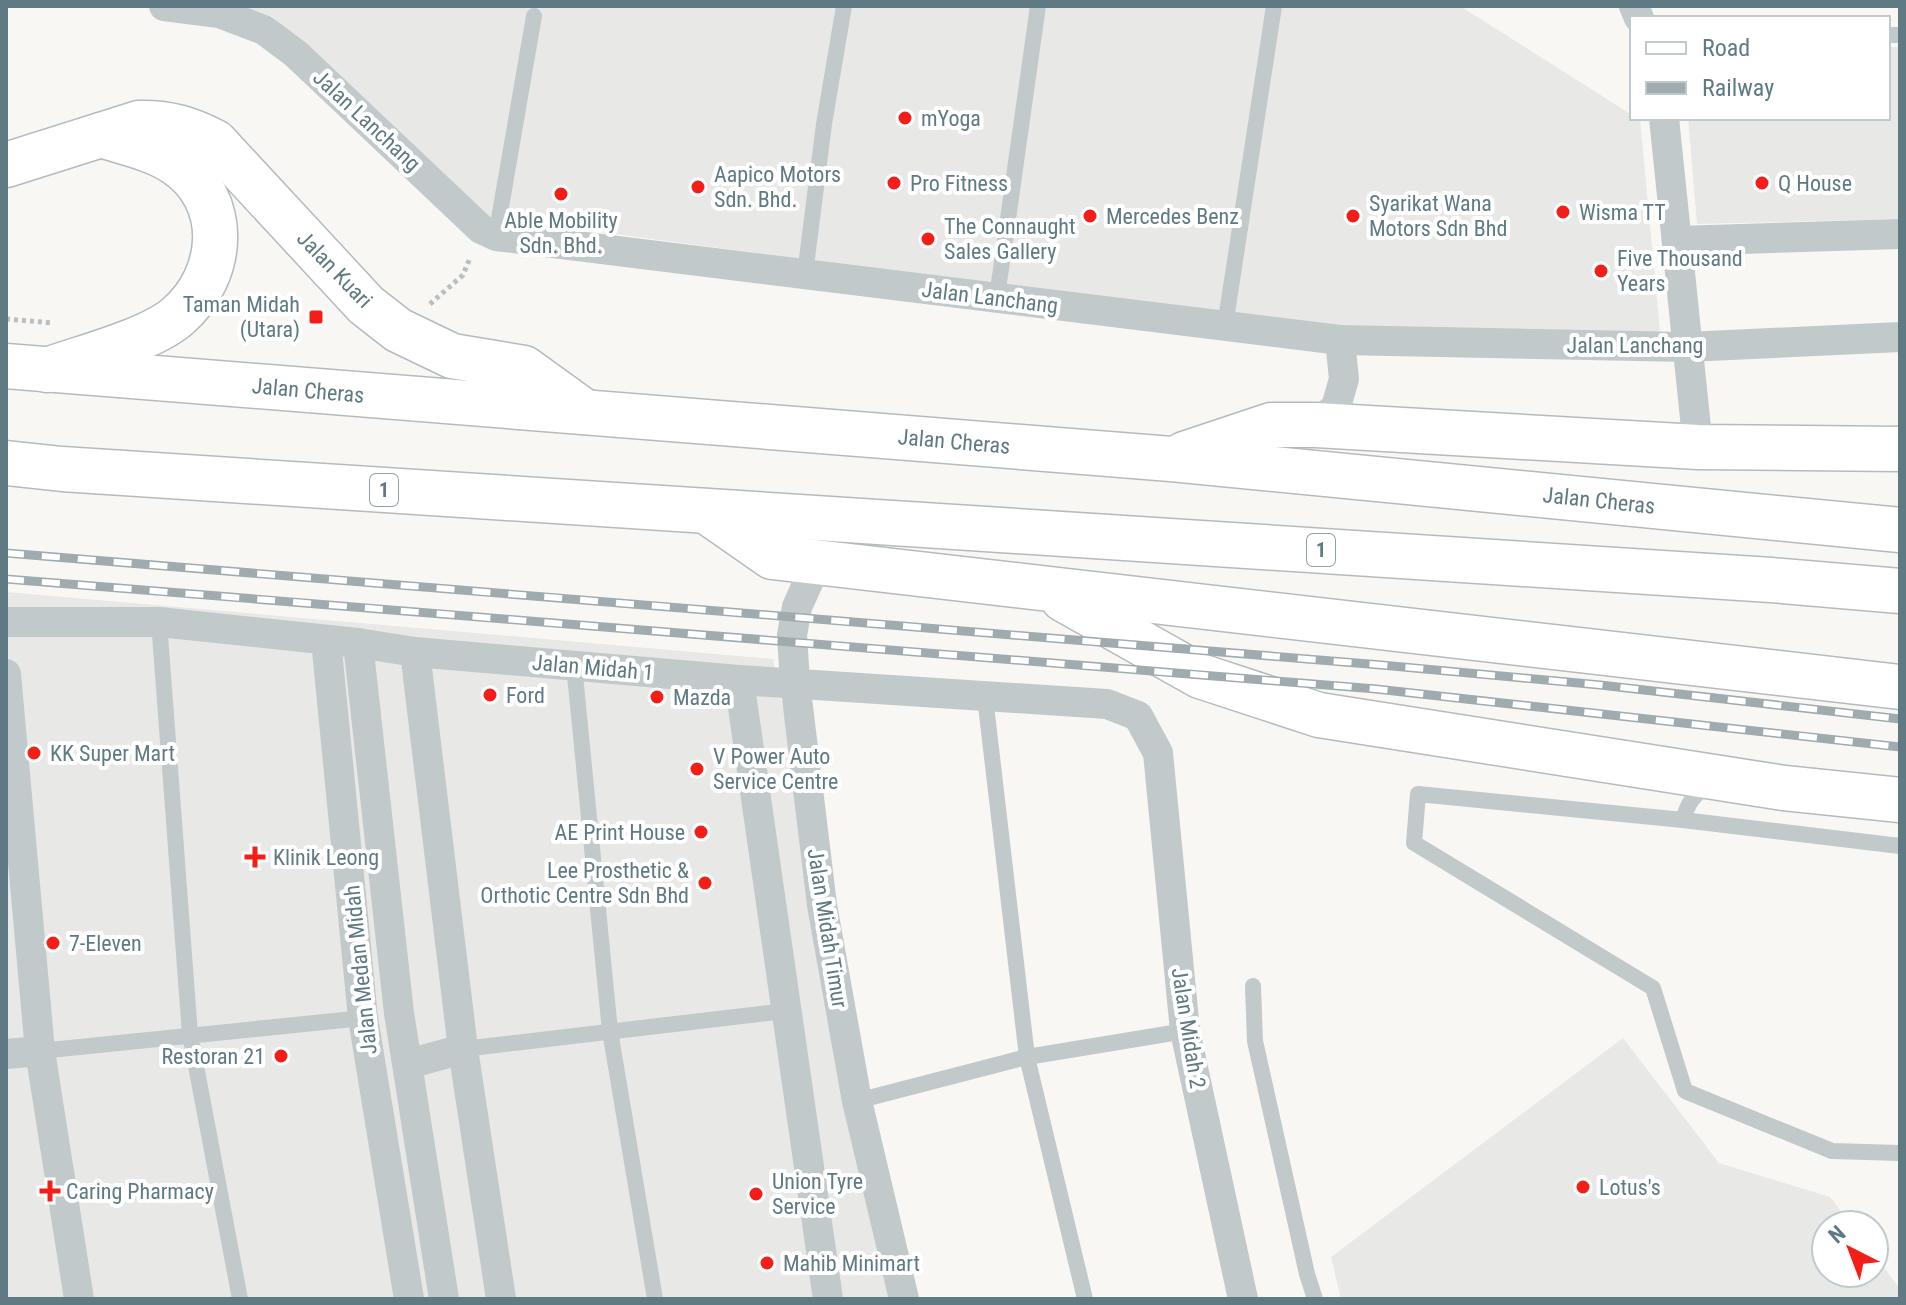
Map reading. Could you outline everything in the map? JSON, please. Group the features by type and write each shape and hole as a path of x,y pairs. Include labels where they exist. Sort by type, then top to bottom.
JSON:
{"main road":[{"name":"Jalan Kuari","path":"6,165 139,123 160,122 191,129 215,142 366,305 398,330 452,356 524,368 585,412"},
{"path":"27,368 150,333 177,318 200,293 212,265 216,239 214,214 205,192 175,163 151,151 101,135"},
{"name":"Jalan Cheras","path":"27,368 1171,459 1900,530"},
{"path":"1171,459 1271,425 1698,447 1900,449"},
{"name":"1","path":"6,463 1900,591"},
{"path":"6,488 62,469"},
{"path":"706,511 772,557 1900,687"},
{"path":"1045,589 1200,676 1319,715 1665,781 1738,781 1900,800"}],"street":[{"name":"Jalan Lanchang","path":"164,6 220,9 264,30 296,54 489,232 1340,340 1687,347 1900,337"},
{"path":"1664,120 1698,447"},
{"path":"1678,241 1900,234"},
{"path":"1316,425 1336,407 1344,379 1340,340"},
{"name":"Jalan Midah Timur","path":"826,562 810,578 797,607 792,635 795,682 822,905 857,1101 904,1299"},
{"name":"Jalan Midah 1","path":"6,622 159,622 415,652 739,680 1107,704 1138,716 1158,753"},
{"name":"Jalan Medan Midah","path":"326,640 363,1018 409,1299"},
{"name":"Jalan Medan Midah","path":"358,643 399,1013 444,1299"},
{"path":"415,652 463,1049 501,1299"},
{"path":"6,674 40,1051 79,1299"},
{"path":"739,680 828,1299"},
{"name":"Jalan Midah 2","path":"1158,753 1185,1031 1243,1299"},
{"path":"363,1018 399,1013"},
{"path":"408,1064 463,1049"},
{"path":"6,1054 40,1051"}],"lane":[{"path":"805,274 824,124 844,6"},
{"path":"997,297 1038,6"},
{"path":"1225,326 1274,6"},
{"path":"489,232 534,16"},
{"path":"159,622 190,1034 240,1299"},
{"path":"574,665 610,1031 655,1299"},
{"path":"985,697 1027,1057 1085,1299"},
{"path":"1665,781 1680,800 1683,820"},
{"path":"1683,820 1688,803 1697,793 1714,784 1738,781"},
{"path":"1900,846 1683,820 1418,794 1414,843 1653,988 1685,1091 1832,1151 1900,1153"},
{"path":"1253,986 1255,1041 1315,1299"},
{"path":"463,1049 785,1011"},
{"path":"40,1051 363,1018"},
{"path":"857,1101 1027,1057 1185,1031"}],"path":[{"path":"398,330 463,275 489,232"}],"shaded area":[{"path":"239,6 1460,6 1630,114 1630,120 1640,120 1660,332 1351,327 920,275 488,217 273,17"},
{"path":"1890,47 1900,47 1900,219 1697,224 1688,120 1890,120"},
{"path":"6,592 773,659 899,1299 6,1297"},
{"name":"Lotus's","path":"1623,1038 1719,1163 1830,1197 1839,1209 1810,1209 1810,1289 1890,1289 1890,1276 1900,1289 1900,1299 1341,1299 1331,1257"}],"railway":[{"path":"6,553 1381,665 1600,685 1900,719"},
{"path":"6,579 1376,689 1900,747"}],"place":[{"name":"mYoga","path":"905,118"},
{"name":"Pro Fitness","path":"894,183"},
{"name":"Q House","path":"1762,183"},
{"name":"Aapico Motors Sdn. Bhd.","path":"698,187"},
{"name":"Able Mobility Sdn. Bhd.","path":"561,194"},
{"name":"Wisma TT","path":"1563,212"},
{"name":"Mercedes Benz","path":"1090,216"},
{"name":"Syarikat Wana Motors Sdn Bhd","path":"1353,216"},
{"name":"The Connaught Sales Gallery","path":"928,239"},
{"name":"Five Thousand Years","path":"1601,271"},
{"name":"Taman Midah (Utara)","path":"316,317"},
{"name":"Ford","path":"490,695"},
{"name":"Mazda","path":"657,697"},
{"name":"KK Super Mart","path":"34,753"},
{"name":"V Power Auto Service Centre","path":"697,769"},
{"name":"AE Print House","path":"701,832"},
{"name":"Klinik Leong","path":"255,857"},
{"name":"Lee Prosthetic & Orthotic Centre Sdn Bhd","path":"705,883"},
{"name":"7-Eleven","path":"53,943"},
{"name":"Restoran 21","path":"281,1056"},
{"name":"Lotus's","path":"1583,1187"},
{"name":"Caring Pharmacy","path":"50,1191"},
{"name":"Union Tyre Service","path":"756,1194"},
{"name":"Mahib Minimart","path":"767,1263"}]}
